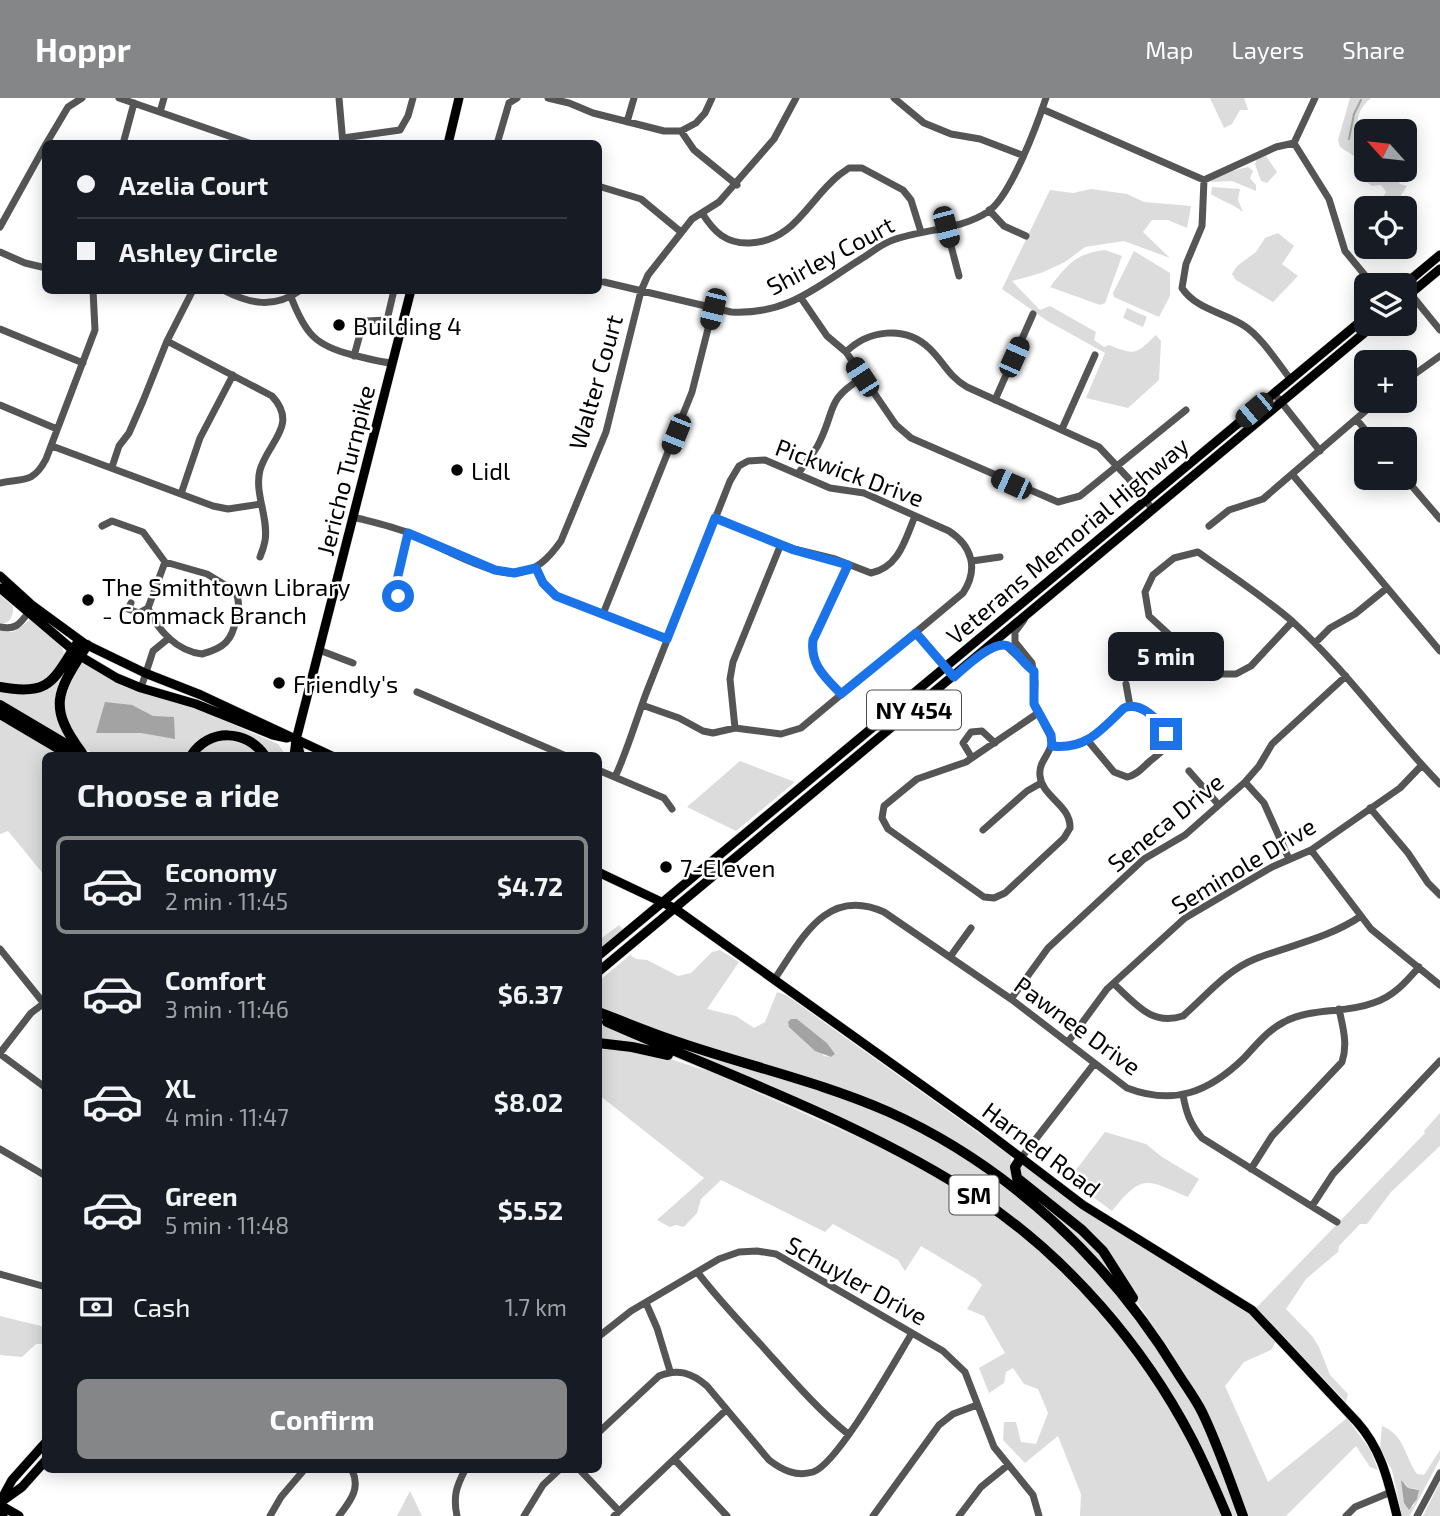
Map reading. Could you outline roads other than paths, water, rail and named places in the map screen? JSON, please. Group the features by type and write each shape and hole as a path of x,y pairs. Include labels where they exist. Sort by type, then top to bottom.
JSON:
{"highway":[{"path":"0,687 31,691 46,686 79,648"},
{"path":"78,752 66,732 60,716 59,701 79,648"},
{"path":"0,705 75,752"},
{"path":"0,714 74,752"},
{"path":"194,752 203,742 228,734 247,740 262,752"},
{"path":"296,740 299,752"},
{"name":"SM","path":"602,1014 677,1042 834,1090 890,1112 935,1135 980,1164 1046,1215 1101,1270 1150,1331 1201,1411 1242,1516"},
{"name":"SM","path":"602,1020 874,1139 952,1181 1021,1230 1089,1293 1145,1364 1192,1438 1227,1516"},
{"path":"602,1043 632,1046 698,1062"},
{"path":"1021,1158 1015,1167 1017,1178 1082,1230 1103,1251 1147,1319 1150,1331"}],"main road":[{"path":"449,140 459,98"},
{"path":"1417,278 1440,255"},
{"path":"1417,283 1440,269"},
{"name":"Jericho Turnpike","path":"294,752 410,294"},
{"name":"Veterans Memorial Highway","path":"602,953 1354,327"},
{"name":"Veterans Memorial Highway","path":"602,969 1361,336"},
{"path":"0,576 79,648 201,695 323,752"},
{"path":"0,589 28,613 117,678 196,704 273,736 296,740"},
{"name":"Jericho Turnpike","path":"288,752 296,740"},
{"name":"Harned Road","path":"602,874 674,908 1119,1229 1252,1310 1365,1432 1383,1462 1397,1516"},
{"path":"0,1503 12,1480 42,1446"},
{"path":"0,1503 22,1488 42,1465"},
{"path":"0,1503 19,1516"}],"street":[{"path":"48,140 59,118 80,98"},
{"path":"119,98 240,140"},
{"path":"160,112 164,98"},
{"path":"339,98 343,140"},
{"path":"348,140 400,130 408,116 413,98"},
{"path":"498,140 503,115 509,103 517,98"},
{"path":"548,98 664,131 681,131 696,122 705,113 712,98"},
{"path":"627,122 634,98"},
{"name":"Walter Court","path":"536,568 550,556 561,541 606,432 641,291 648,275 692,219 719,202 737,185 774,139 796,98"},
{"path":"894,98 924,122 951,134 980,139 1022,155"},
{"name":"Shirley Court","path":"604,282 713,309 749,313 776,309 801,298 890,240 946,227 975,218 989,210 1002,198 1013,180 1046,98"},
{"path":"1294,143 1315,98"},
{"path":"124,140 134,103"},
{"path":"1042,109 1205,180 1276,147 1294,143"},
{"path":"681,131 694,150 737,185"},
{"path":"1294,143 1329,199 1345,251 1363,273"},
{"path":"0,227 42,151"},
{"path":"702,213 722,237 733,242 764,242 782,235 839,174 849,169 862,168 902,190 911,200 921,232"},
{"path":"1205,180 1202,226 1186,264 1182,288 1189,299 1252,331 1291,380"},
{"path":"602,187 641,200 681,232"},
{"path":"989,210 1004,226 1026,236"},
{"path":"946,227 959,276"},
{"path":"0,252 42,268"},
{"path":"0,483 18,482 41,469 95,330 93,294"},
{"path":"112,467 119,446 129,433 167,341 191,294"},
{"path":"231,294 247,302 259,304 295,294"},
{"path":"354,356 363,323 387,320 393,294"},
{"path":"291,297 304,326 316,341 335,351 391,363"},
{"path":"801,298 827,336 846,352 896,425 911,438 1047,499 1058,502 1080,496 1186,410"},
{"path":"1417,302 1440,330"},
{"path":"603,614 692,392 713,309"},
{"path":"995,400 1033,314"},
{"path":"0,329 83,363"},
{"path":"846,352 855,342 869,335 889,332 908,335 929,347 954,380 1099,447 1153,510"},
{"path":"167,341 272,396 281,405 284,417 281,431 259,473 266,539 260,557"},
{"path":"1062,429 1095,355"},
{"path":"1417,372 1440,356"},
{"path":"181,494 200,438 233,376"},
{"path":"798,474 819,444 834,402 845,388 862,377"},
{"path":"1274,393 1320,451"},
{"path":"0,405 57,429"},
{"path":"1209,526 1229,510 1263,499 1363,413"},
{"path":"1356,419 1363,427"},
{"path":"52,446 213,506 228,509 261,504"},
{"name":"Pickwick Drive","path":"615,777 734,472 748,461 765,460 830,488 864,493 959,537 969,551 972,561"},
{"path":"1292,474 1440,650"},
{"path":"1416,490 1439,515"},
{"path":"715,518 781,544 871,573 890,566 901,550 915,516"},
{"path":"353,517 408,533 495,570 514,573 536,568 543,583 556,596 667,639"},
{"path":"102,526 111,522 143,532 165,562 214,578 235,591 239,602 232,636 209,652 195,653 177,647 148,608"},
{"path":"398,596 398,572 408,533"},
{"path":"735,728 730,679 733,662 781,544"},
{"path":"1292,622 1251,666 1236,674 1212,674 1149,616 1145,592 1153,575 1174,558 1198,552 1214,562 1292,622 1314,643 1440,784"},
{"path":"642,705 680,718 703,732 713,733 735,728 791,733 962,593 971,575 972,561 1000,557"},
{"path":"131,603 128,610 139,613 148,608 165,562"},
{"path":"841,694 814,662 811,652 813,640 848,565"},
{"path":"1314,643 1387,588"},
{"path":"0,627 11,629 19,625 28,613"},
{"path":"1028,615 1014,637 1032,663 1033,697 1038,713 1051,735 1052,746 1040,769 1041,783 1067,813 1069,833 1005,893 994,898 984,897 888,829 882,818 882,811 888,802 917,779 958,766 1038,713"},
{"path":"916,633 954,677"},
{"path":"141,688 153,651 169,638"},
{"path":"974,660 999,645 1005,645 1034,671"},
{"path":"319,650 353,663"},
{"name":"Seneca Drive","path":"1011,999 1048,948 1144,859 1185,835 1244,782 1259,766 1272,744 1346,676"},
{"path":"1126,684 1130,706"},
{"path":"417,692 557,752"},
{"path":"1052,746 1065,747 1089,742 1124,708 1130,706 1144,710 1164,728 1167,738 1164,748 1136,774 1127,777 1118,775 1089,742"},
{"path":"972,758 964,743 971,732 982,731 995,743"},
{"name":"Seminole Drive","path":"1068,1042 1098,1000 1185,918 1249,879 1311,850 1400,788 1422,765"},
{"path":"1189,771 1218,804"},
{"path":"602,772 664,798 672,809"},
{"path":"1244,782 1264,803 1289,859"},
{"path":"983,830 1027,791 1041,783"},
{"path":"1370,808 1440,895"},
{"path":"1311,850 1382,940 1440,985"},
{"name":"Pawnee Drive","path":"774,980 816,921 827,912 840,906 870,905 1011,999 1127,1088 1163,1098 1183,1095 1207,1086 1284,1022 1300,1015 1372,1004 1386,998 1400,988 1419,967"},
{"path":"1114,984 1147,1014 1161,1020 1174,1019 1183,1016 1237,969 1254,959 1347,926 1361,916"},
{"path":"950,957 971,928"},
{"path":"0,949 42,1002"},
{"path":"42,1006 31,1013 0,1054 42,1085"},
{"path":"1251,1169 1272,1136 1342,1062 1345,1036 1339,1009"},
{"path":"1312,1206 1333,1174 1440,1062"},
{"path":"1021,1158 1094,1064"},
{"path":"1183,1095 1191,1126 1202,1138 1337,1222"},
{"path":"0,1149 42,1174"},
{"name":"Schuyler Drive","path":"602,1334 631,1311 719,1259 739,1252 776,1254 943,1351 965,1372 994,1447 1033,1495 1039,1516"},
{"path":"698,1273 716,1297 807,1397 848,1434"},
{"path":"0,1274 42,1286"},
{"path":"646,1303 670,1371"},
{"path":"602,1429 659,1376 670,1371 683,1372 696,1376 707,1386 769,1460 781,1470 798,1474 815,1472 828,1462 867,1408 912,1333"},
{"path":"873,1516 939,1425 953,1414 978,1405"},
{"path":"583,1473 617,1514 726,1409"},
{"path":"675,1460 722,1514"},
{"path":"959,1516 981,1487 1008,1465"},
{"path":"270,1516 281,1497 301,1473"},
{"path":"339,1516 356,1490 354,1473"},
{"path":"457,1516 453,1500 463,1473"},
{"path":"524,1516 543,1485 556,1473"},
{"path":"1417,1516 1440,1473"},
{"path":"1346,1516 1355,1507 1391,1492"}],"waterway":[{"path":"1349,139 1354,114 1361,100"}],"place":[{"name":"Building 4","path":"339,325"},
{"name":"Lidl","path":"457,470"},
{"name":"The Smithtown Library - Commack Branch","path":"88,600"},
{"name":"Friendly's","path":"279,683"},
{"name":"7-Eleven","path":"666,867"}]}
